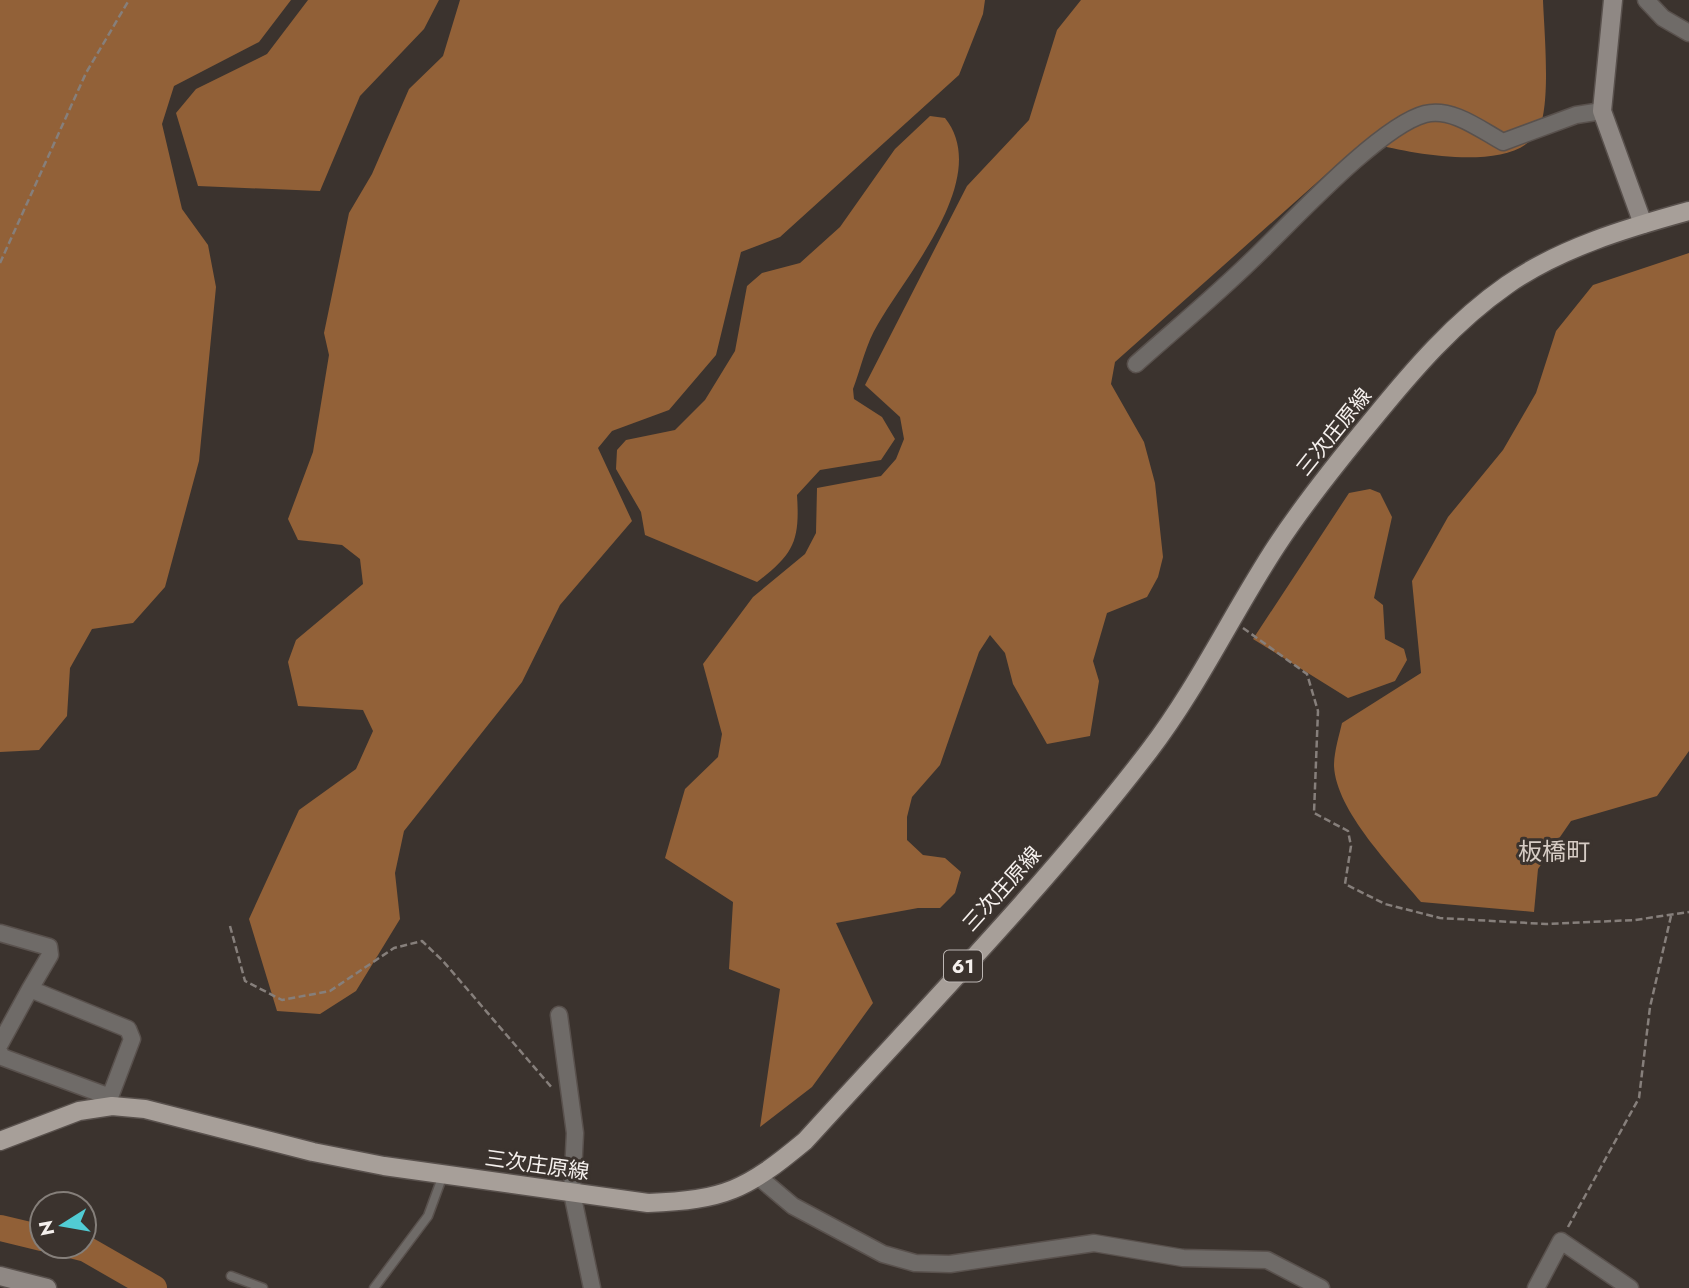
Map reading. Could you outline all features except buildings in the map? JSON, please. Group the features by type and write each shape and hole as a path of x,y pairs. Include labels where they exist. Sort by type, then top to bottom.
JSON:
{"main road":[{"name":"三次庄原線","path":"0,1140 111,1101 313,1152 572,1194 648,1203 690,1201 726,1193 760,1178 805,1141 1103,811 1159,738 1277,545 1327,474 1409,376 1463,319 1509,284 1560,256 1643,223 1689,211"}],"street":[{"path":"1613,0 1602,111 1643,223"},
{"path":"1646,0 1663,18 1689,33"},
{"path":"1136,365 1248,264 1374,144 1399,126 1425,114 1444,112 1503,142 1576,115 1602,111"},
{"path":"0,933 49,947 50,955 0,1044"},
{"path":"0,1053 2,1057 111,1101 132,1039 128,1029 30,989"},
{"path":"559,1015 569,1107 575,1133 572,1194 592,1288"},
{"path":"760,1178 793,1206 883,1254 915,1263 950,1264 1094,1243 1183,1258 1267,1260 1321,1288"},
{"path":"1536,1288 1561,1241 1630,1288"},
{"path":"0,1276 47,1288"}],"lane":[{"path":"374,1288 428,1216 443,1175"},
{"path":"230,1276 263,1288"}],"path":[{"path":"0,263 86,73 128,0"},
{"path":"1231,620 1307,674 1318,711 1314,813 1348,831 1351,846 1345,884 1385,904 1440,918 1546,924 1671,916 1689,912"},
{"path":"1561,1241 1602,1161 1639,1098 1650,1007 1671,916"},
{"path":"230,926 245,981 282,1000 331,991 394,948 422,941 443,961 569,1107"}],"shaded area":[{"path":"0,0 291,0 259,42 174,86 162,124 182,209 208,245 216,287 199,461 165,587 133,623 92,629 70,668 67,716 39,750 0,752"},
{"path":"308,0 439,0 424,29 360,96 320,191 198,186 176,113 196,89 267,54"},
{"path":"460,0 985,0 983,14 959,75 780,237 741,252 716,355 669,410 612,431 598,448 632,521 560,605 522,682 404,831 395,873 400,919 356,991 320,1014 277,1011 249,919 299,810 356,769 373,731 363,710 298,706 288,662 296,640 363,584 360,559 342,545 298,540 288,519 313,452 329,355 324,333 349,213 372,174 409,89 443,56"},
{"path":"1081,0 1543,0 1546,89 1542,122 1537,133 1524,145 1506,153 1485,157 1461,157 1413,152 1374,144 1341,161 1115,362 1111,384 1144,442 1155,483 1163,557 1158,577 1147,597 1107,613 1093,661 1099,681 1090,736 1047,744 1013,684 1005,653 990,635 979,652 940,765 912,797 907,817 907,840 923,855 945,858 961,872 955,893 940,908 918,908 836,923 873,1003 812,1087 760,1127 780,989 729,969 733,902 665,858 685,789 718,757 722,734 703,664 753,597 805,554 816,533 817,488 881,476 896,459 904,439 900,417 865,385 967,186 1029,120 1057,30"},
{"path":"930,116 945,118 957,142 959,168 952,195 925,252 874,331 853,389 854,399 882,417 895,439 881,460 820,470 797,495 797,524 787,554 757,582 645,535 641,512 616,469 617,450 626,440 675,430 705,400 735,351 747,286 762,273 800,263 840,227 895,149"},
{"path":"1689,253 1689,751 1657,796 1571,821 1538,869 1534,912 1421,902 1368,838 1344,801 1334,766 1342,723 1421,673 1412,581 1448,517 1503,450 1536,393 1556,331 1593,285"},
{"path":"1370,489 1380,493 1392,517 1374,598 1383,605 1385,639 1404,649 1407,660 1395,681 1348,698 1253,639 1349,493"}],"waterway":[{"path":"0,1228 28,1235"},
{"path":"98,1256 154,1288"}],"district":[{"name":"板橋町","path":"1554,852"}]}
